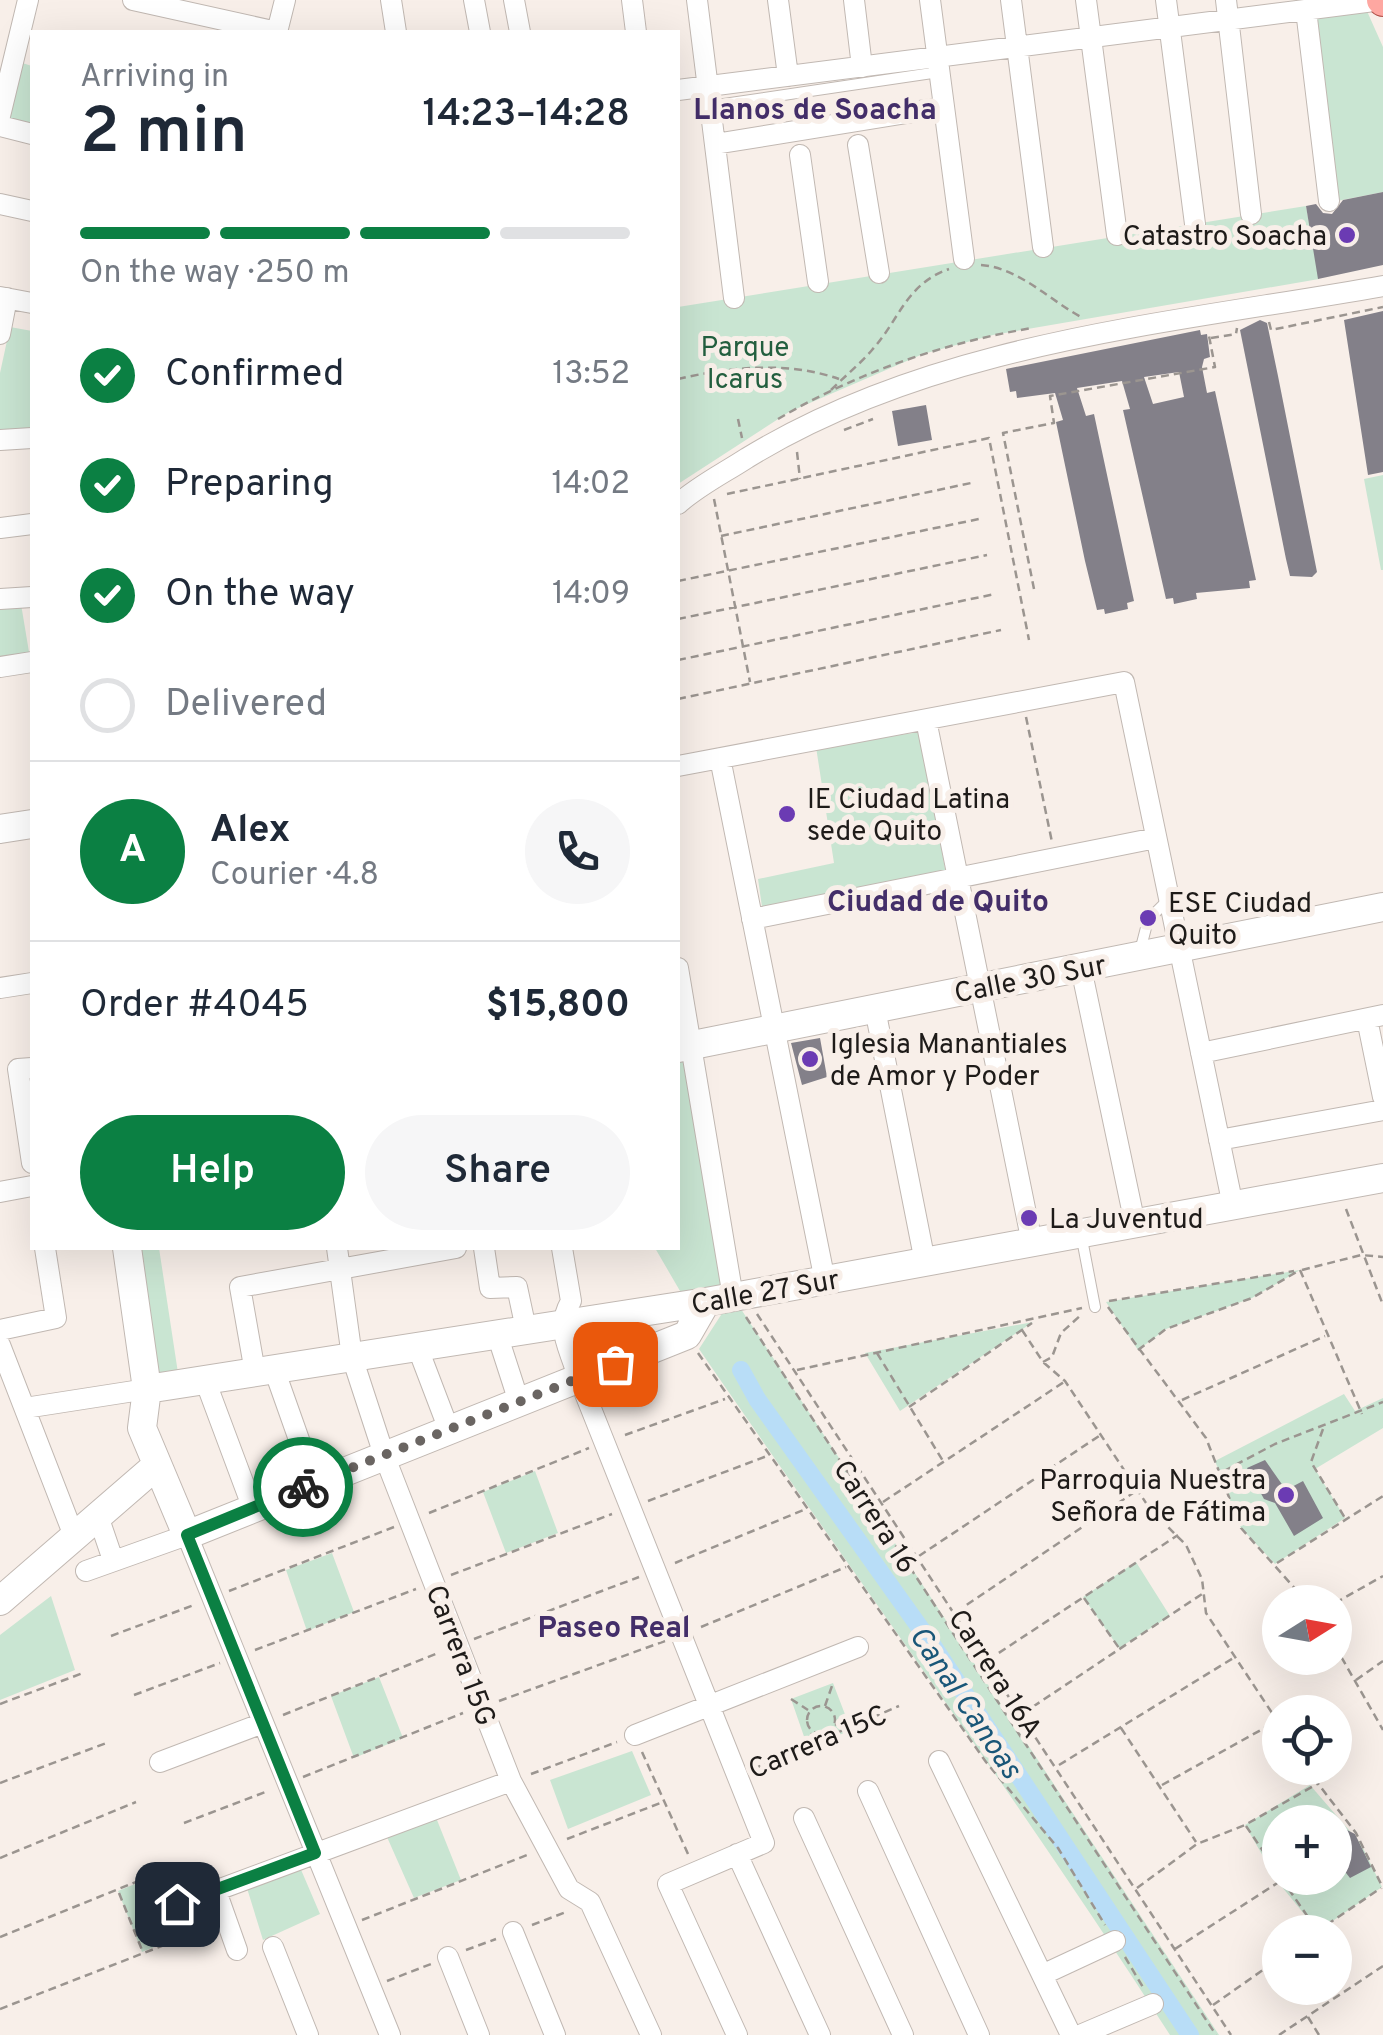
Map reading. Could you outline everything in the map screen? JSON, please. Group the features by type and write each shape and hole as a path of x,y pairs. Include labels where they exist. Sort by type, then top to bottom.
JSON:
{"street":[{"path":"0,116 24,54 28,0"},
{"path":"134,0 268,30"},
{"path":"278,30 286,0"},
{"path":"391,0 396,30"},
{"path":"474,0 480,30"},
{"path":"632,0 636,30"},
{"path":"697,0 734,298"},
{"path":"778,0 788,76"},
{"path":"854,0 862,67"},
{"path":"930,0 968,263"},
{"path":"1011,0 1042,247"},
{"path":"1086,0 1116,235"},
{"path":"1166,0 1195,224"},
{"path":"680,90 709,96 788,76 862,67 939,64 1017,47 1170,28 1228,10 1306,10 1383,0"},
{"path":"510,2 519,30"},
{"path":"1228,10 1251,214"},
{"path":"1306,10 1330,202"},
{"path":"715,144 944,107"},
{"path":"0,126 30,134"},
{"path":"858,145 879,273"},
{"path":"800,154 818,282"},
{"path":"0,204 30,211"},
{"path":"683,500 769,445 834,412 974,363 1074,340 1383,286"},
{"path":"0,334 3,298 30,304"},
{"path":"0,440 30,438"},
{"path":"0,528 30,524"},
{"path":"0,599 30,601"},
{"path":"0,667 30,662"},
{"path":"680,766 1124,682 1233,1206"},
{"path":"926,720 1032,1243"},
{"path":"720,758 825,1281"},
{"path":"0,829 30,824"},
{"path":"752,919 1156,838"},
{"name":"Calle 30 Sur","path":"684,1047 1383,907"},
{"path":"1081,968 1135,1224"},
{"path":"0,988 30,983"},
{"path":"86,1571 187,1535 687,1335 719,1300 680,994"},
{"path":"875,1009 925,1262"},
{"path":"1201,1053 1375,1017 1383,1097"},
{"path":"25,1068 30,1136"},
{"path":"1219,1140 1383,1110"},
{"name":"Calle 27 Sur","path":"25,1408 719,1300 1383,1178"},
{"path":"0,1192 30,1186"},
{"path":"0,1330 56,1318 45,1250"},
{"path":"127,1250 148,1388 142,1428 389,2035"},
{"path":"314,1482 264,1370 240,1287 338,1258 432,1250"},
{"path":"484,1250 490,1288 517,1287 526,1329"},
{"path":"562,1250 570,1301 562,1313 561,1324 579,1379 764,1843 668,1884 737,2035"},
{"name":"Carrera 15G","path":"338,1258 352,1356 384,1455 511,1782 568,1889 590,1902 650,2035"},
{"path":"497,1334 519,1402"},
{"path":"0,1345 74,1536"},
{"path":"417,1346 448,1430"},
{"path":"206,1380 252,1506"},
{"path":"0,1600 157,1465"},
{"path":"98,1516 113,1560"},
{"path":"635,1735 858,1647"},
{"path":"160,1762 264,1723"},
{"path":"939,1760 1071,2035"},
{"path":"177,1904 511,1782"},
{"path":"868,1791 979,2035"},
{"path":"804,1818 903,2035"},
{"path":"737,1854 820,2035"},
{"path":"216,1891 237,1950"},
{"path":"514,1932 556,2035"},
{"path":"1042,1976 1115,1941"},
{"path":"273,1946 308,2035"},
{"path":"448,1957 479,2035"},
{"path":"1080,2035 1153,2004"}],"lane":[{"path":"709,96 939,64"},
{"path":"1139,956 1148,920 1169,899"},
{"path":"1080,1234 1096,1305"}],"path":[{"path":"830,391 874,348 915,288 945,270 968,263 1009,272 1085,319"},
{"path":"1260,320 1268,318 1271,330 1383,307"},
{"path":"750,683 713,497 1054,423 1050,396 1215,367 1206,324"},
{"path":"1209,339 1236,334 1238,326 1247,324"},
{"path":"680,379 752,367 820,372 841,380"},
{"path":"834,433 872,422 872,403"},
{"path":"738,418 742,440"},
{"path":"1003,436 1034,589"},
{"path":"989,438 1029,640"},
{"path":"796,444 800,478"},
{"path":"721,536 971,484"},
{"path":"680,581 979,519"},
{"path":"680,619 987,555"},
{"path":"680,660 995,594"},
{"path":"680,699 1001,630"},
{"path":"1022,702 1056,858"},
{"path":"1339,1187 1361,1256 1383,1306"},
{"path":"795,1370 1033,1322 1096,1305 1361,1256 1383,1257"},
{"path":"1300,1270 1362,1414"},
{"path":"1138,1350 1166,1329 1252,1298 1300,1270"},
{"name":"Carrera 16","path":"719,1300 1216,2035"},
{"path":"1096,1305 1138,1350 1206,1438 1241,1528 1293,1585"},
{"path":"1043,1362 1052,1357 1060,1334 1096,1305"},
{"name":"Carrera 16A","path":"756,1314 956,1612 1231,2035"},
{"path":"909,1407 1033,1322"},
{"path":"1022,1330 1043,1362 1065,1381 1150,1509 1179,1534 1202,1579 1206,1613 1262,1697"},
{"name":"Carrera 16","path":"687,1335 986,1762 1058,1848 1153,2004"},
{"path":"1180,1401 1326,1336"},
{"path":"876,1351 944,1462"},
{"path":"882,1503 1065,1381"},
{"path":"1222,1472 1276,1444 1362,1414 1383,1402"},
{"path":"1324,1427 1311,1462 1345,1518"},
{"path":"919,1556 1100,1436"},
{"path":"956,1612 1138,1490"},
{"path":"1275,1564 1381,1498 1383,1506"},
{"path":"264,1723 806,1509"},
{"path":"987,1660 1179,1534"},
{"path":"184,1822 481,1706 679,1636 847,1566"},
{"path":"1352,1593 1383,1576"},
{"path":"1022,1714 1204,1594"},
{"path":"1083,1597 1120,1648"},
{"path":"1056,1767 1236,1656"},
{"path":"1355,1680 1383,1661"},
{"path":"0,1704 83,1673"},
{"path":"1352,1675 1383,1730"},
{"path":"826,1706 833,1683"},
{"path":"790,1699 809,1711 826,1706"},
{"path":"826,1706 833,1711 835,1724"},
{"name":"Carrera 15C","path":"736,1776 851,1730 898,1706"},
{"path":"809,1711 807,1724 813,1732 826,1734 835,1724"},
{"path":"835,1724 851,1730"},
{"path":"1120,1726 1197,1844"},
{"path":"808,1748 813,1732"},
{"path":"1160,1786 1262,1732"},
{"path":"511,1782 635,1735 696,1870"},
{"path":"0,1783 109,1742"},
{"path":"1136,1890 1197,1844 1245,1825 1315,1785"},
{"path":"1318,1785 1356,1833 1383,1887 1342,1915"},
{"path":"0,1858 136,1802"},
{"path":"347,1926 663,1802"},
{"path":"1245,1825 1262,1850"},
{"path":"0,1937 163,1872"},
{"path":"118,1891 142,1952"},
{"path":"1175,1950 1262,1891"},
{"path":"372,1987 590,1902"},
{"path":"0,2009 190,1936"},
{"path":"1352,1986 1383,1966"},
{"path":"1213,2005 1262,1971"},
{"path":"1278,2035 1324,2005"},
{"path":"1307,2016 1319,2035"}],"green space":[{"path":"1312,0 1362,0 1383,47 1383,192 1337,201"},
{"path":"19,62 30,65 30,125 4,119"},
{"name":"Parque Icarus","path":"1306,206 1319,279 993,335 923,354 789,412 680,483 680,307"},
{"path":"10,327 30,331 30,431 0,433 0,373"},
{"path":"1383,475 1383,570 1381,570 1364,479"},
{"path":"20,598 30,658 0,662 0,602"},
{"path":"920,732 946,874 762,907 758,879 834,863 816,747"},
{"path":"680,986 733,1297 1219,2035 1170,2035 996,1776 699,1349 732,1298 687,1303 656,1250 680,1250"},
{"path":"134,1250 159,1250 178,1373 153,1376"},
{"path":"1300,1270 1252,1298 1166,1329 1138,1350 1106,1302"},
{"path":"1033,1322 900,1411 865,1353"},
{"path":"1344,1394 1355,1411 1383,1398 1383,1428 1315,1469 1345,1518 1275,1564 1241,1528 1215,1461"},
{"path":"535,1471 558,1533 506,1553 483,1492"},
{"path":"332,1553 354,1612 307,1631 286,1570"},
{"path":"1136,1562 1170,1616 1119,1648 1083,1597"},
{"path":"51,1596 75,1670 0,1700 0,1635"},
{"path":"379,1677 403,1738 354,1758 331,1696"},
{"path":"833,1683 851,1730 808,1748 791,1699"},
{"path":"632,1751 651,1795 568,1829 550,1780"},
{"path":"1310,1785 1327,1805 1278,1805"},
{"path":"433,1810 461,1880 414,1898 383,1828"},
{"path":"1262,1815 1262,1854 1245,1825"},
{"path":"1352,1834 1382,1887 1341,1915 1305,1915 1289,1895 1352,1895"},
{"path":"299,1865 320,1914 263,1940 246,1885"},
{"path":"152,1877 176,1938 142,1952 118,1891"}],"building":[{"name":"Catastro Soacha","path":"1383,192 1383,265 1318,279 1306,206 1316,204 1323,213 1332,214 1343,200"},
{"path":"1383,311 1383,472 1368,475 1344,320"},
{"path":"1260,320 1267,323 1278,376 1317,572 1312,577 1290,576 1286,559 1240,330"},
{"path":"1200,330 1201,335 1207,334 1210,357 1204,359 1202,367 1207,393 1215,391 1256,580 1249,581 1250,588 1196,593 1197,599 1174,604 1173,598 1166,599 1123,410 1130,409 1122,381 1077,388 1086,416 1094,414 1134,601 1127,603 1128,609 1105,614 1104,609 1097,610 1056,422 1063,420 1055,393 1017,398 1016,391 1010,392 1006,369","holes":["1179,372 1184,397 1153,404 1144,377"]},
{"path":"926,405 932,440 898,446 892,411"},
{"name":"Iglesia Manantiales de Amor y Poder","path":"820,1038 827,1077 802,1085 791,1043"},
{"name":"Parroquia Nuestra Señora de Fátima","path":"1265,1460 1286,1490 1303,1481 1323,1518 1294,1536 1275,1503 1264,1499 1247,1468"},
{"path":"1352,1832 1355,1834 1371,1867 1352,1877"}],"waterway":[{"name":"Canal Canoas","path":"741,1370 757,1399 933,1646 1190,2035"}],"way so far":[{"path":"303,1487 615,1364"}],"place":[{"name":"Catastro Soacha","path":"1347,235"},
{"name":"IE Ciudad Latina sede Quito","path":"787,814"},
{"name":"ESE Ciudad Quito","path":"1148,918"},
{"name":"Iglesia Manantiales de Amor y Poder","path":"810,1059"},
{"name":"La Juventud","path":"1029,1218"},
{"name":"Parroquia Nuestra Señora de Fátima","path":"1286,1495"}],"district":[{"name":"Llanos de Soacha","path":"815,109"},
{"name":"Ciudad de Quito","path":"938,901"},
{"name":"Paseo Real","path":"614,1627"}],"route":[{"path":"177,1904 315,1853 187,1535 303,1487"}]}
